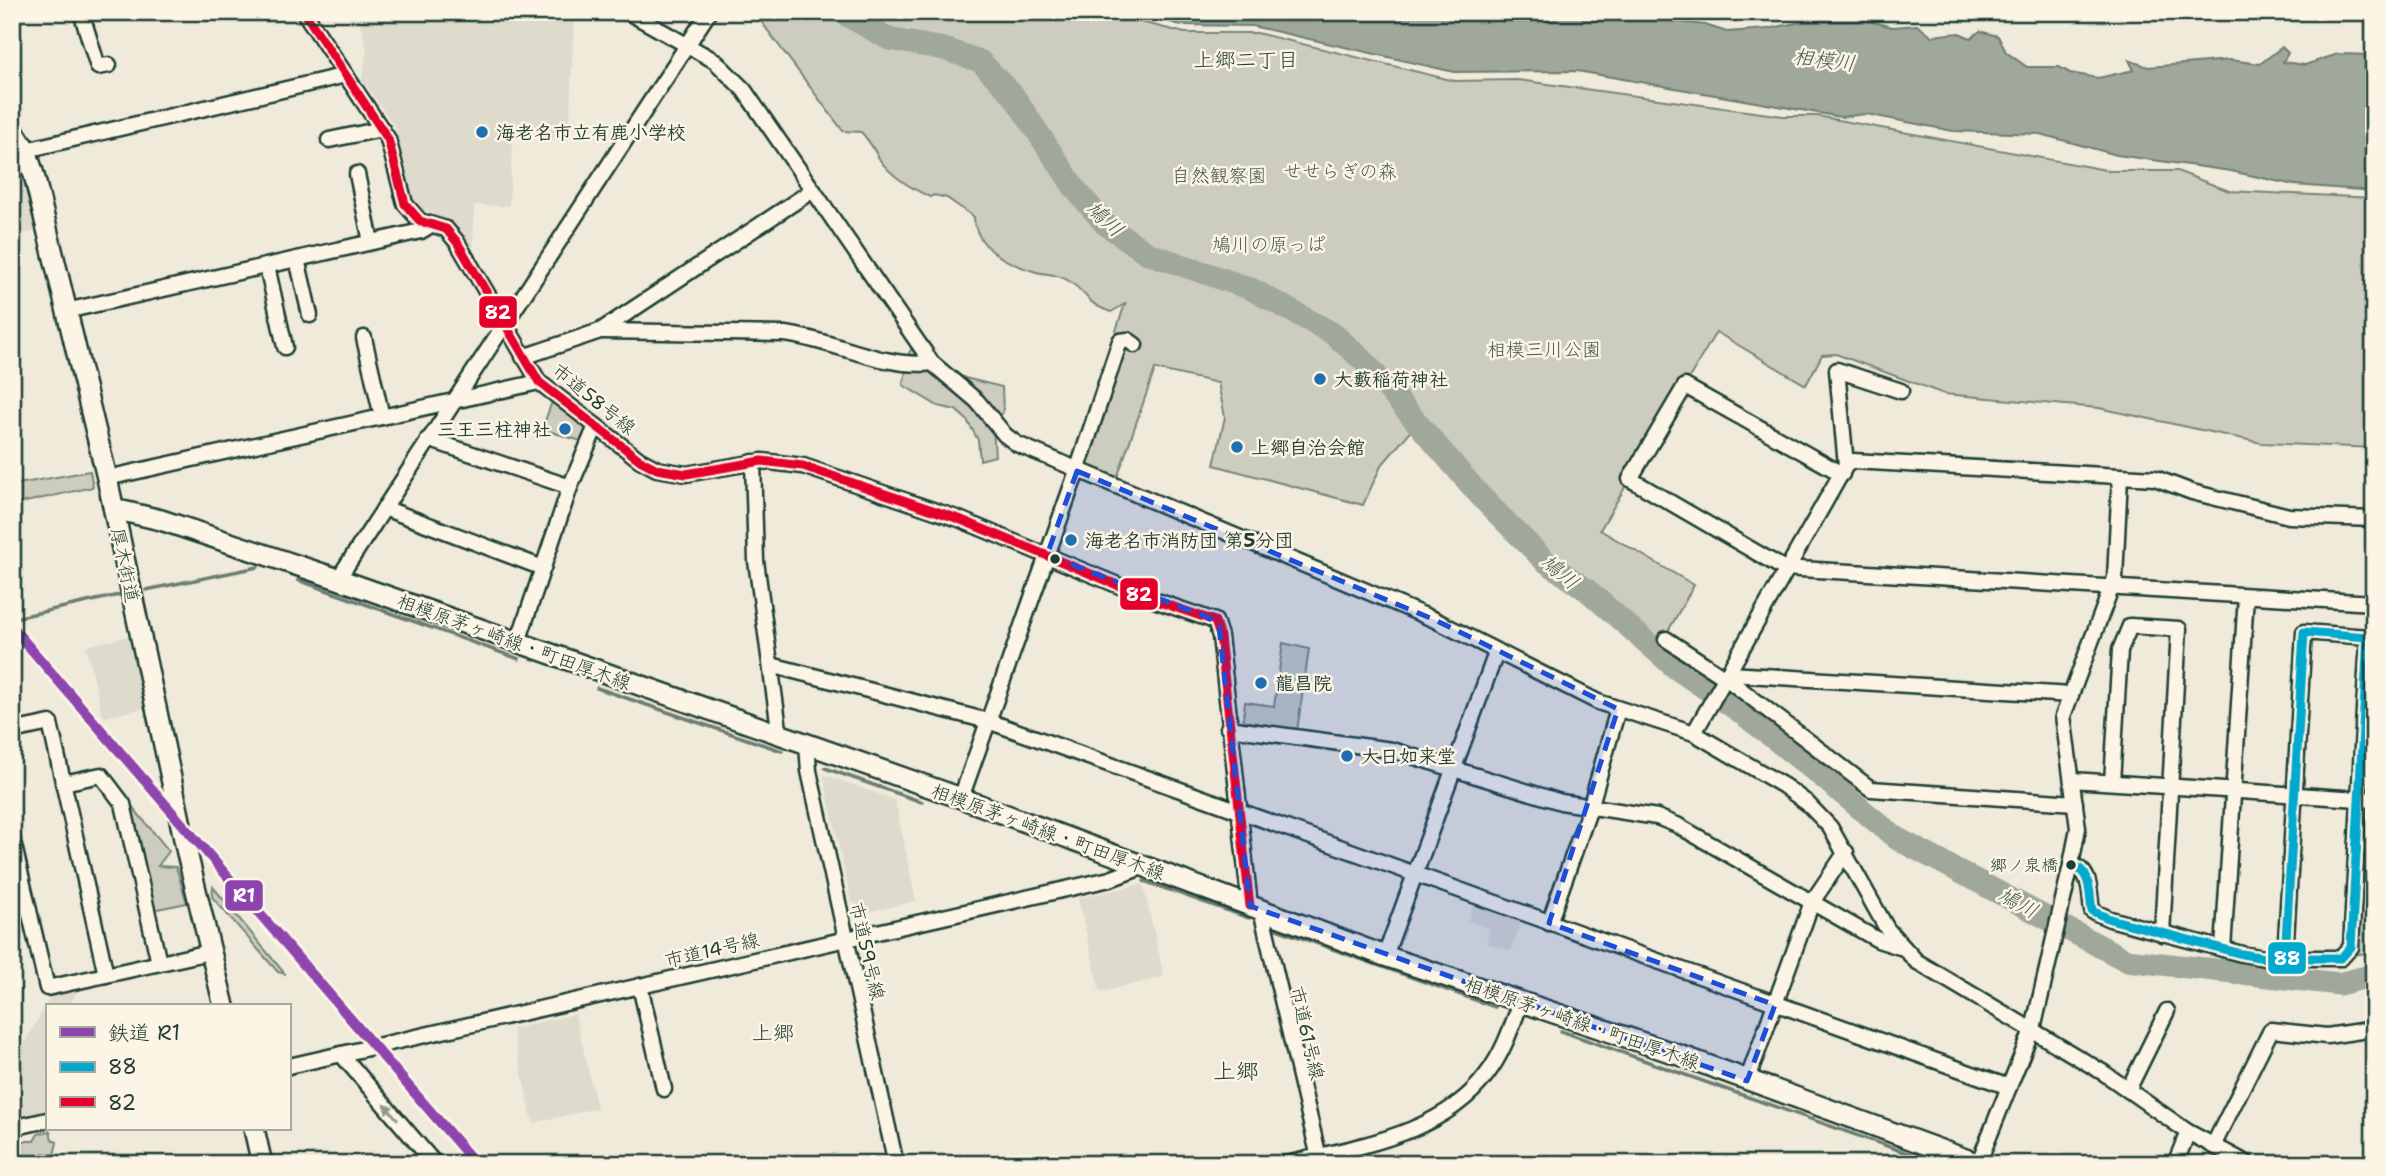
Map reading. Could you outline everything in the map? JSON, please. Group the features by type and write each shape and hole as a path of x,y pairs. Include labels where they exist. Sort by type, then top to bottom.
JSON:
{"main road":[{"name":"厚木街道","path":"12,128 26,149 107,478 223,1004"},
{"name":"相模原茅ヶ崎線・町田厚木線","path":"114,509 161,520 518,642 961,799 1385,956 1747,1080 1978,1164"},
{"path":"254,1130 262,1164"}],"street":[{"path":"81,12 98,67"},
{"name":"市道58号線","path":"304,12 388,139 405,204 412,214 450,233 481,279 539,382 640,460 672,473 702,473 753,462 803,466 959,519 1151,599 1215,621 1220,636 1228,728"},
{"path":"628,12 715,61 744,90 932,363 977,401 1005,435 1029,451 1415,611 1496,653 1618,709 1694,733 1807,803 1830,827 1900,947 1916,961 2128,1090 2188,1132 2248,1164"},
{"path":"338,579 709,12"},
{"path":"26,149 346,75"},
{"path":"338,142 382,129"},
{"path":"363,180 371,242"},
{"path":"523,357 600,331 813,190"},
{"path":"66,311 421,231 431,225"},
{"path":"297,259 310,314"},
{"path":"267,266 285,347"},
{"path":"600,331 785,334 808,337 911,366 932,363"},
{"path":"364,338 383,417"},
{"path":"961,799 1120,341 1128,340 1135,345"},
{"path":"1844,470 1837,370 1901,391"},
{"path":"107,478 539,382"},
{"path":"1844,470 1685,386 1630,479 1783,568 2374,603"},
{"path":"518,642 570,487 596,426"},
{"path":"428,439 570,487"},
{"path":"1694,733 1844,470 1853,461 2155,478 2192,492 2289,516 2374,519"},
{"path":"753,462 756,561 780,736"},
{"path":"1978,1164 2032,1031 2071,866 2078,828 2063,716 2115,578 2120,477"},
{"path":"384,508 543,568"},
{"path":"2223,949 2246,596"},
{"path":"2112,782 2120,650 2130,626 2179,629 2162,934"},
{"path":"2071,866 2082,869 2087,878 2092,911 2162,934 2265,958 2342,958 2351,947 2367,799 2368,637 2304,632 2286,957"},
{"path":"1666,639 1727,679 1871,789 2075,803"},
{"path":"1385,956 1452,767 1496,653"},
{"path":"771,665 988,721 2009,1087"},
{"path":"1727,679 2071,695"},
{"path":"1549,923 1590,808 1618,709"},
{"path":"12,731 50,723 106,975"},
{"path":"1228,728 1375,746 1590,808 1657,817 1677,825 1878,940 1900,947"},
{"name":"市道61号線","path":"1228,728 1255,908 1319,1160"},
{"name":"市道59号線","path":"807,745 808,771 896,1164"},
{"path":"63,783 101,775 123,804 159,963"},
{"path":"2072,780 2367,799"},
{"path":"12,837 19,906 47,988 210,952"},
{"path":"1747,1080 1812,902 1846,852"},
{"name":"市道14号線","path":"290,1066 1110,879 1142,867"},
{"path":"640,986 664,1089"},
{"path":"1286,1164 1319,1160 1389,1137 1426,1123 1452,1107 1487,1074 1521,1002"},
{"path":"2128,1090 2166,1011"},
{"path":"2213,1146 2271,1030 2327,1036 2374,1029"},
{"path":"341,1054 435,1164"},
{"path":"12,1128 46,1120"},
{"path":"2175,1164 2188,1132"}],"highlighted area":[{"path":"1077,471 1435,620 1618,709 1549,923 1775,1005 1747,1081 1250,906 1219,627 1209,618 1047,555"}],"shaded area":[{"name":"海老名市立有鹿小学校","path":"357,12 574,12 569,139 513,137 509,206 474,205 473,255 455,225 418,207 412,199 395,127 362,80 367,49"},
{"path":"12,150 21,169 36,231 12,236"},
{"path":"130,636 145,708 105,717 86,646"},
{"path":"823,774 895,800 916,901 868,912 851,901"},
{"path":"1143,884 1164,977 1100,992 1078,898"},
{"path":"1474,902 1522,919 1511,951 1486,943 1490,929 1468,921"},
{"path":"81,986 69,1004 46,1004 53,992"},
{"path":"46,1005 46,1114 12,1122 12,1091 22,1074 12,1075 12,1066"},
{"path":"575,1014 597,1108 533,1123 512,1029"}],"green space":[{"name":"相模三川公園","path":"754,12 1100,12 1185,33 1257,33 1455,81 1518,80 1783,116 1817,116 2111,171 2177,171 2229,191 2374,198 2374,448 2262,443 2099,408 1944,394 1836,354 1822,355 1806,385 1716,332 1600,530 1694,585 1662,642 1547,553 1486,495 1419,421 1381,466 1363,505 1214,465 1225,417 1218,383 1155,369 1117,478 1072,461 1125,304 1111,312 1095,305 1065,278 1033,271 1003,258 980,237 974,217 947,198 934,195 930,197 896,177 880,160 861,132 843,131"},
{"path":"913,346 965,378 1002,387 1003,412 993,427 995,456 980,460 978,440 967,420 956,410 938,406 903,385 906,371 914,364 905,361"},
{"path":"553,399 589,424 581,441 542,429"},
{"path":"90,471 93,487 12,505 12,485"},
{"path":"1283,643 1309,649 1297,731 1242,726 1245,702 1274,706"},
{"path":"130,804 169,851 158,866 176,867 187,903 152,910"},
{"path":"2361,855 2374,855 2374,952 2351,955"},
{"path":"213,887 285,974 278,972 212,897"},
{"path":"50,1131 52,1139 57,1142 54,1156 43,1153 28,1164 12,1164 12,1141 34,1141 38,1134"}],"water":[{"name":"相模川","path":"1137,12 1596,12 1705,25 1727,32 1767,29 1801,22 1868,21 1893,27 1917,25 1931,36 1959,33 1971,38 1980,31 1998,36 2006,52 2027,67 2059,67 2070,73 2098,78 2134,70 2129,60 2148,67 2230,60 2260,64 2282,47 2288,53 2283,62 2305,65 2338,54 2374,55 2374,191 2294,185 2231,171 2117,155 2040,134 1953,131 1866,114 1841,117 1577,71 1454,72 1252,26 1180,25"}],"waterway":[{"name":"鳩川","path":"841,12 889,39 944,49 980,61 1013,95 1076,190 1105,224 1147,253 1251,289 1332,333 1363,360 1483,499 1545,561 1587,590 1677,669 1742,713 1896,838 2126,960 2339,984 2374,975"},
{"path":"146,590 258,567"},
{"path":"298,580 519,659"},
{"path":"15,618 119,595"},
{"path":"597,688 782,751"},
{"path":"825,768 922,802"},
{"path":"1144,881 1249,918"},
{"path":"1274,928 1495,1007"},
{"path":"1561,1031 1938,1164"}],"rail line":[{"name":"R1","path":"12,627 476,1164"}],"transit line":[{"name":"82","path":"304,12 388,139 405,204 420,221 446,229 457,242 539,382 640,460 657,469 686,474 762,461 803,466 959,519 1151,599 1215,621 1220,636 1250,906"},
{"name":"88","path":"2071,865 2086,877 2092,911 2110,919 2265,958 2341,958 2351,947 2368,637 2304,632 2285,957"}],"place":[{"name":"海老名市立有鹿小学校","path":"482,132"},
{"name":"大藪稲荷神社","path":"1320,379"},
{"name":"三王三柱神社","path":"565,429"},
{"name":"上郷自治会館","path":"1237,447"},
{"name":"海老名市消防団 第5分団","path":"1071,540"},
{"name":"龍昌院","path":"1261,683"},
{"name":"大日如来堂","path":"1347,756"},
{"name":"郷ノ泉橋","path":"2071,865"}],"district":[{"name":"上郷二丁目","path":"1246,60"},
{"name":"上郷","path":"773,1033"},
{"name":"上郷","path":"1236,1071"}],"park label":[{"name":"せせらぎの森","path":"1340,171"},
{"name":"自然観察園","path":"1219,175"},
{"name":"鳩川の原っぱ","path":"1269,244"}]}
